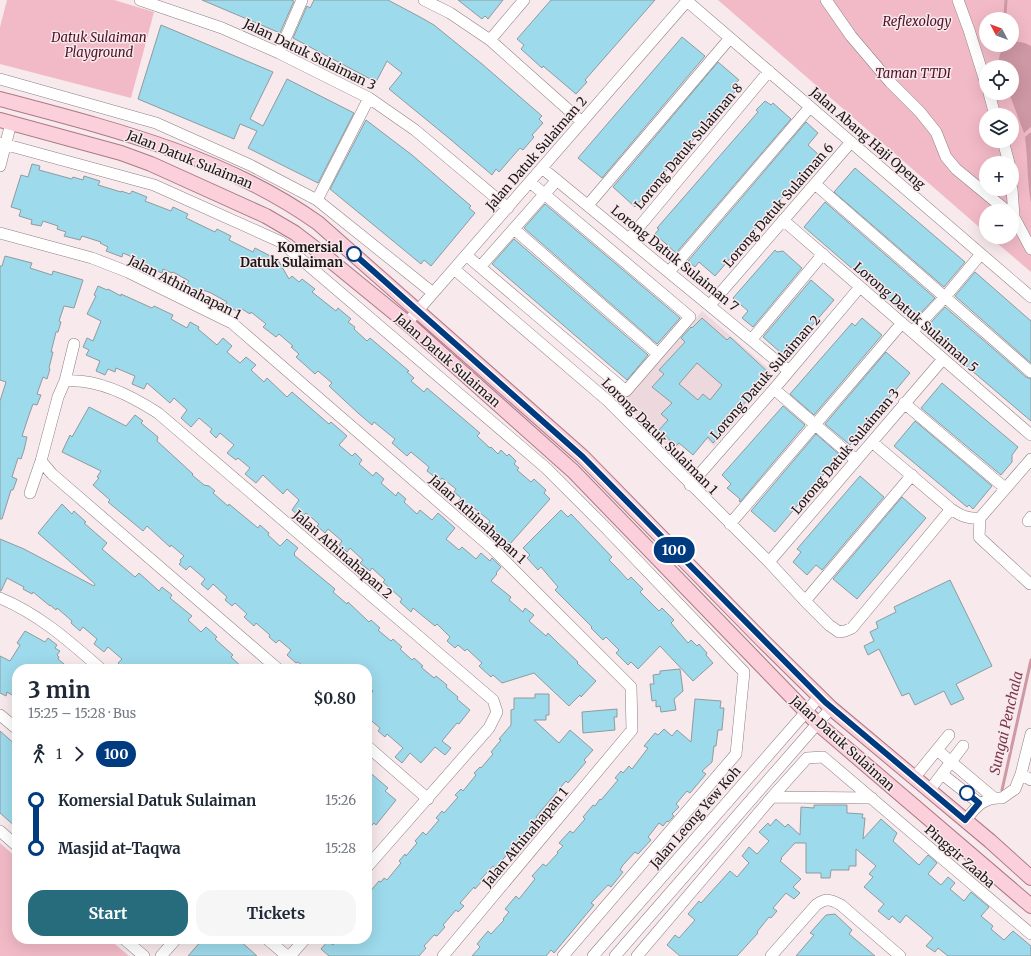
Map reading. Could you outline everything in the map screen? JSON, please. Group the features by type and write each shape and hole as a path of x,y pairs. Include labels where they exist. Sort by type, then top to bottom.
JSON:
{"main road":[{"name":"Jalan Datuk Sulaiman","path":"0,99 119,131 186,155 236,175 300,210 318,223 583,457 819,697 965,820 1031,878"},
{"name":"Jalan Datuk Sulaiman","path":"6,122 121,154 151,164 266,216 295,233 407,323 573,471 805,712 1031,906"},
{"path":"186,155 220,174 224,180 223,184 217,188 208,190"}],"street":[{"name":"Jalan Datuk Sulaiman 3","path":"140,0 222,28 279,53 369,98 415,130 508,208"},
{"path":"279,53 302,0"},
{"path":"424,0 450,13 490,40 582,122"},
{"path":"490,40 524,0"},
{"path":"826,0 851,36 890,82 920,112 936,132 946,157 956,169 999,204"},
{"path":"836,0 837,17"},
{"path":"958,0 979,62"},
{"name":"Jalan Abang Haji Openg","path":"687,1 1031,297"},
{"name":"Jalan Datuk Sulaiman 2","path":"407,323 687,1"},
{"path":"588,205 730,38"},
{"name":"Lorong Datuk Sulaiman 8","path":"629,239 769,71"},
{"name":"Jalan Datuk Sulaiman","path":"0,79 156,123 250,165 317,200 433,293"},
{"path":"317,200 369,98"},
{"path":"669,272 810,107"},
{"path":"0,166 6,122"},
{"name":"Lorong Datuk Sulaiman 6","path":"710,305 851,142"},
{"name":"Jalan Datuk Sulaiman","path":"3,143 154,185 281,242 546,468 605,527 744,672 740,714"},
{"name":"Lorong Datuk Sulaiman 7","path":"542,168 752,339 789,371"},
{"path":"480,267 557,180"},
{"path":"514,229 658,354 690,317 530,182"},
{"path":"815,184 1031,372"},
{"name":"Lorong Datuk Sulaiman 5","path":"784,220 1031,435"},
{"path":"1019,228 1031,249"},
{"name":"Jalan Athinahapan 1","path":"0,233 92,258 128,272 232,323 493,549 631,687 632,730 443,956"},
{"path":"752,339 823,254"},
{"path":"912,332 945,297 981,254"},
{"name":"Lorong Datuk Sulaiman 1","path":"466,255 626,391 658,354"},
{"name":"Lorong Datuk Sulaiman 1","path":"454,269 608,401 690,485 769,562 805,601 839,632 852,628 951,509"},
{"name":"Lorong Datuk Sulaiman 2","path":"690,485 860,287"},
{"path":"730,524 902,323"},
{"path":"30,493 58,396 65,381 74,344"},
{"name":"Lorong Datuk Sulaiman 3","path":"769,562 943,359"},
{"name":"Jalan Athinahapan 2","path":"65,381 90,382 106,386 145,404 158,413 492,700 497,712 489,728 372,861"},
{"path":"774,389 856,460"},
{"path":"904,403 1006,488"},
{"path":"872,442 951,509 962,516 971,519 980,518"},
{"path":"1030,584 979,537 980,518 1031,459"},
{"path":"40,461 52,474 272,664"},
{"path":"805,601 912,475"},
{"path":"605,527 617,515"},
{"path":"0,598 12,603 61,634 95,664"},
{"name":"Jalan Leong Yew Koh","path":"593,956 819,697"},
{"path":"615,956 831,708"},
{"name":"Jalan Leong Yew Koh","path":"563,956 736,754 740,714"},
{"path":"0,715 12,725"},
{"path":"965,820 979,803 994,798 1002,798 1015,789 1026,777 1024,765 1031,734"},
{"path":"914,778 949,735"},
{"path":"929,791 963,746"},
{"path":"372,750 428,799"},
{"path":"937,750 994,798"},
{"name":"Pinggir Zaaba","path":"637,956 807,758 823,757 1031,934"},
{"path":"942,774 979,803"},
{"path":"772,797 872,798"},
{"path":"0,831 12,842"},
{"path":"771,956 816,905 823,901 832,900 841,905 898,955"},
{"path":"130,944 144,956"},
{"path":"161,956 172,944"},
{"path":"272,944 287,956"},
{"path":"290,956 301,944"}],"shaded area":[{"path":"1019,42 1031,46 1031,127 1024,133 1019,120 1019,108 1015,108 1012,100 1019,100 1019,60 999,60 1001,52 1019,52"},
{"path":"1031,132 1031,203 1025,137"},
{"path":"702,311 770,370 771,380 714,446 694,429 674,453 623,402"}],"green space":[{"name":"Datuk Sulaiman Playground","path":"7,0 114,0 154,12 131,98 0,64 0,27"},
{"name":"Taman TTDI","path":"718,0 1031,0 1031,272 998,244 1019,244 1019,204 979,204 979,227"},
{"path":"0,843 12,854 12,944 115,944 129,956 0,956"}],"building":[{"path":"202,0 291,0 294,1 280,33"},
{"path":"314,0 388,0 420,17 434,25 482,64 542,116 539,119 543,123 532,135 534,137 523,150 520,148 499,172 496,169 492,175 389,89 402,73 387,61 376,82 293,38 307,6 310,8"},
{"path":"458,0 503,0 488,19 485,16 482,19"},
{"path":"551,0 655,0 585,80 587,82 576,94 543,66 542,68 521,49 524,45 517,39"},
{"path":"161,25 273,72 250,119 263,126 287,79 354,113 318,183 248,148 257,131 240,124 234,139 138,99"},
{"path":"682,37 705,56 602,178 578,158"},
{"path":"718,62 739,80 736,83 740,86 635,207 613,187"},
{"path":"765,101 771,105 773,103 791,119 676,253 655,234 659,229 657,228 758,112 756,110"},
{"path":"366,120 412,155 471,206 469,208 475,213 431,266 424,260 421,264 330,189"},
{"path":"806,122 818,133 808,145 819,155 715,276 699,262 695,267 688,261"},
{"path":"32,164 40,166 39,170 72,179 73,177 83,180 84,176 100,181 98,185 130,194 132,191 147,197 145,201 171,211 173,207 188,214 186,218 215,232 217,229 231,236 229,240 253,252 255,248 278,260 289,279 292,276 299,282 302,279 315,289 312,292 336,311 338,308 351,319 348,322 355,327 354,329 367,341 370,338 409,371 407,372 414,378 411,381 424,392 427,388 480,433 477,436 498,454 501,450 507,456 509,454 516,461 514,464 519,468 517,470 531,482 534,479 546,490 544,493 550,499 510,544 488,524 490,521 474,508 471,511 458,501 461,498 454,492 456,489 442,478 440,481 427,471 429,467 411,452 407,456 392,443 395,439 374,422 372,425 358,413 329,386 332,383 318,371 315,374 296,357 299,354 291,347 293,346 279,334 276,337 263,327 266,324 251,312 250,314 242,309 240,313 225,305 227,302 211,293 203,290 201,294 186,286 189,281 173,272 172,273 163,269 162,273 138,264 139,260 123,253 122,257 106,251 108,247 100,243 101,242 82,236 80,240 64,236 66,232 57,229 58,226 43,221 41,226 31,224 32,220 19,216 21,210 11,207 21,175 28,177"},
{"path":"855,168 965,262 944,287 834,192"},
{"path":"825,202 935,298 913,321 804,227"},
{"path":"545,204 680,318 657,344 524,228"},
{"path":"514,239 648,355 627,380 492,264"},
{"path":"775,250 777,252 783,251 802,268 753,327 742,318 748,311 733,298"},
{"path":"5,256 32,263 30,268 52,275 53,271 83,280 74,308 64,306 59,321 61,322 58,332 56,332 51,352 53,352 47,379 43,377 37,394 41,395 37,405 33,404 22,436 27,437 24,450 21,459 18,458 12,477 17,479 13,490 11,490 2,519 0,519 0,401 6,382 0,380 0,266 2,266"},
{"path":"975,272 1031,321 1031,363 955,296"},
{"path":"811,280 834,300 790,351 780,352 763,337"},
{"path":"98,286 107,290 108,289 121,296 121,294 152,308 154,306 173,315 171,319 187,328 190,322 199,327 198,329 217,345 223,338 232,346 227,352 240,363 246,357 256,365 251,370 264,382 267,378 287,397 292,392 329,424 331,422 347,436 339,445 352,456 355,453 362,460 359,464 373,476 376,472 384,479 381,483 396,496 398,492 406,499 404,502 417,514 420,510 432,520 438,513 455,528 446,539 459,550 462,547 476,559 481,553 490,561 492,558 501,567 491,581 511,597 509,600 523,612 525,608 534,615 529,621 546,636 548,633 596,681 581,697 580,695 569,706 534,673 502,683 493,675 491,677 479,666 482,663 467,649 465,651 458,645 455,648 447,641 450,637 437,624 435,626 413,608 411,612 400,602 402,599 383,582 385,580 372,568 370,571 360,563 363,560 350,548 347,552 339,545 342,541 328,529 325,533 317,526 319,524 306,513 301,518 292,510 299,500 287,489 283,494 263,475 256,483 245,474 250,468 238,458 236,460 227,453 234,445 220,433 216,438 210,432 212,429 199,418 191,427 181,418 187,410 174,398 170,403 147,383 144,389 132,384 135,376 116,368 115,372 108,369 105,375 96,371 100,361 86,355 89,350 83,347 87,338 93,341 101,321 87,314 96,296 94,295"},
{"path":"945,307 1026,377 1031,379 1031,421 924,330"},
{"path":"702,318 727,340 730,337 769,373 751,393 753,394 737,411 740,414 713,443 708,437 693,455 679,443 676,446 659,430 668,420 661,414 672,403 652,387 664,374 659,370 685,342 681,338 691,327 692,328","holes":["697,363 722,385 710,400 703,394 698,400 679,384"]},
{"path":"862,318 882,335 814,415 790,394 852,323 855,326"},
{"path":"886,352 910,373 850,445 825,424"},
{"path":"942,383 1018,447 1012,455 1012,462 1001,475 921,408"},
{"path":"783,406 805,425 740,502 740,499 727,488 731,484 722,475"},
{"path":"89,407 126,426 135,415 143,421 141,423 158,437 157,441 193,474 192,475 204,485 209,486 215,491 213,493 228,506 229,504 258,528 260,525 280,546 287,539 298,548 294,555 335,589 333,592 347,604 348,602 369,622 371,620 380,628 378,630 391,641 393,639 402,647 400,649 412,660 414,658 423,666 421,667 434,678 436,676 447,685 446,687 458,697 457,699 470,710 459,724 457,723 442,741 451,748 445,755 435,747 421,763 410,753 402,763 395,757 403,748 387,734 385,737 378,731 380,728 372,721 372,664 296,663 287,655 291,650 279,640 276,643 269,637 270,635 256,623 254,626 244,617 247,614 235,603 232,606 225,600 227,597 213,584 208,590 201,584 205,579 190,566 186,570 179,564 181,562 180,560 184,556 171,545 170,547 147,526 143,531 108,502 110,500 93,485 99,478 97,477 101,471 62,452 70,435 72,437"},
{"path":"915,421 992,486 973,509 969,505 967,507 894,446"},
{"path":"816,434 840,455 775,532 751,511"},
{"path":"860,476 884,497 822,570 816,565 807,575 793,562 801,552 797,549"},
{"path":"902,497 926,518 857,599 833,579"},
{"path":"62,504 72,514 74,511 86,522 84,523 107,543 102,549 135,577 139,573 159,591 162,587 172,595 170,598 192,616 188,620 201,632 206,627 217,637 215,639 233,655 231,657 239,664 119,664 118,663 122,659 108,647 104,652 94,644 97,639 83,627 80,631 71,623 72,621 57,608 56,610 33,592 32,594 23,589 24,587 7,578 0,591 0,539 24,549 94,586 95,584 38,533"},
{"path":"561,510 568,517 571,514 612,557 609,560 628,580 631,577 643,589 640,592 659,611 662,608 674,620 671,623 688,643 691,640 697,646 699,644 707,653 706,655 713,663 693,681 660,646 638,669 631,662 628,665 616,653 619,650 606,637 603,640 555,590 558,587 541,567 538,570 527,558 530,555 523,548"},
{"path":"950,580 992,666 956,684 964,699 951,705 944,691 915,705 909,693 902,696 879,649 868,655 864,646 874,641 870,632 878,628 876,622 896,612 894,607"},
{"path":"25,631 45,642 48,638 57,645 55,648 60,651 57,655 59,657 58,659 64,664 12,664 12,695 7,692 6,696 0,693 0,656 10,661 20,645 17,643"},
{"path":"680,669 683,691 674,699 676,710 661,712 660,706 656,707 656,700 652,701 650,684 654,684 653,675 660,674 660,671"},
{"path":"535,694 549,694 549,715 546,715 546,720 534,720 559,743 570,730 593,750 584,760 586,762 568,783 566,781 536,817 540,821 532,829 531,828 495,868 493,866 481,879 482,881 475,889 474,887 460,903 464,906 458,912 456,910 443,925 445,927 437,936 434,935 424,946 426,948 419,956 329,956 321,949 325,944 372,944 372,889 379,881 381,882 384,878 387,880 401,863 399,861 405,854 406,856 417,843 415,841 423,832 426,835 439,820 436,818 442,811 444,813 458,797 455,795 461,789 463,791 476,775 474,773 480,767 481,768 493,754 491,752 501,740 499,739 511,725 511,710 514,709 514,698 535,698"},
{"path":"695,699 721,701 720,708 724,708 722,730 718,730 712,762 702,771 706,774 690,793 687,791 676,804 679,807 672,814 674,816 663,826 659,823 648,837 651,840 638,854 635,852 623,865 620,870 623,872 611,887 608,885 591,903 594,905 554,953 551,950 546,956 472,956 480,947 477,944 488,931 491,934 504,920 503,919 509,912 505,909 516,896 519,899 535,879 532,876 543,864 546,866 558,853 557,852 563,846 559,843 570,831 573,833 585,819 583,817 593,805 595,806 600,799 601,800 618,780 615,778 621,771 623,773 629,766 632,769 648,748 644,746 655,733 658,735 664,729 672,736 677,730 691,742"},
{"path":"617,709 617,717 614,717 615,730 583,733 582,712"},
{"path":"0,731 12,742 12,824 0,813"},
{"path":"372,774 388,788 385,791 396,800 376,825 374,823 372,825"},
{"path":"814,805 847,805 847,813 863,814 862,818 865,818 863,839 881,819 897,833 893,841 919,865 928,855 937,863 928,874 941,885 948,877 955,883 950,889 964,901 971,892 989,907 981,916 993,926 991,929 1004,940 1013,931 1031,946 1031,956 948,956 938,948 935,952 926,946 933,938 906,915 900,923 892,916 889,920 878,911 884,904 864,887 873,877 869,874 876,866 856,849 856,866 849,866 849,870 831,870 830,878 821,878 821,873 806,873 806,843 795,843 780,861 801,879 793,887 800,893 794,899 786,893 773,908 777,911 771,918 769,917 757,932 758,933 737,956 680,956 667,945 675,935 679,938 695,920 688,914 699,901 701,903 730,871 737,877 749,863 742,856 749,847 757,854 769,841 759,832 768,823 770,826 776,819 785,827 788,824 800,835 801,807 814,808"},
{"path":"835,914 852,930 849,934 875,956 796,956 814,935 810,933 826,915"},
{"path":"199,944 244,944 257,956 188,956"}],"waterway":[{"name":"Sungai Penchala","path":"1005,12 1006,0"},
{"name":"Sungai Penchala","path":"1002,790 1031,660"}],"bus line":[{"name":"100","path":"354,254 583,457 761,639 825,702 945,805 965,820 979,803 967,793"}],"place":[{"name":"Komersial Datuk Sulaiman","path":"354,254"}],"park label":[{"name":"Reflexology","path":"917,21"}]}
